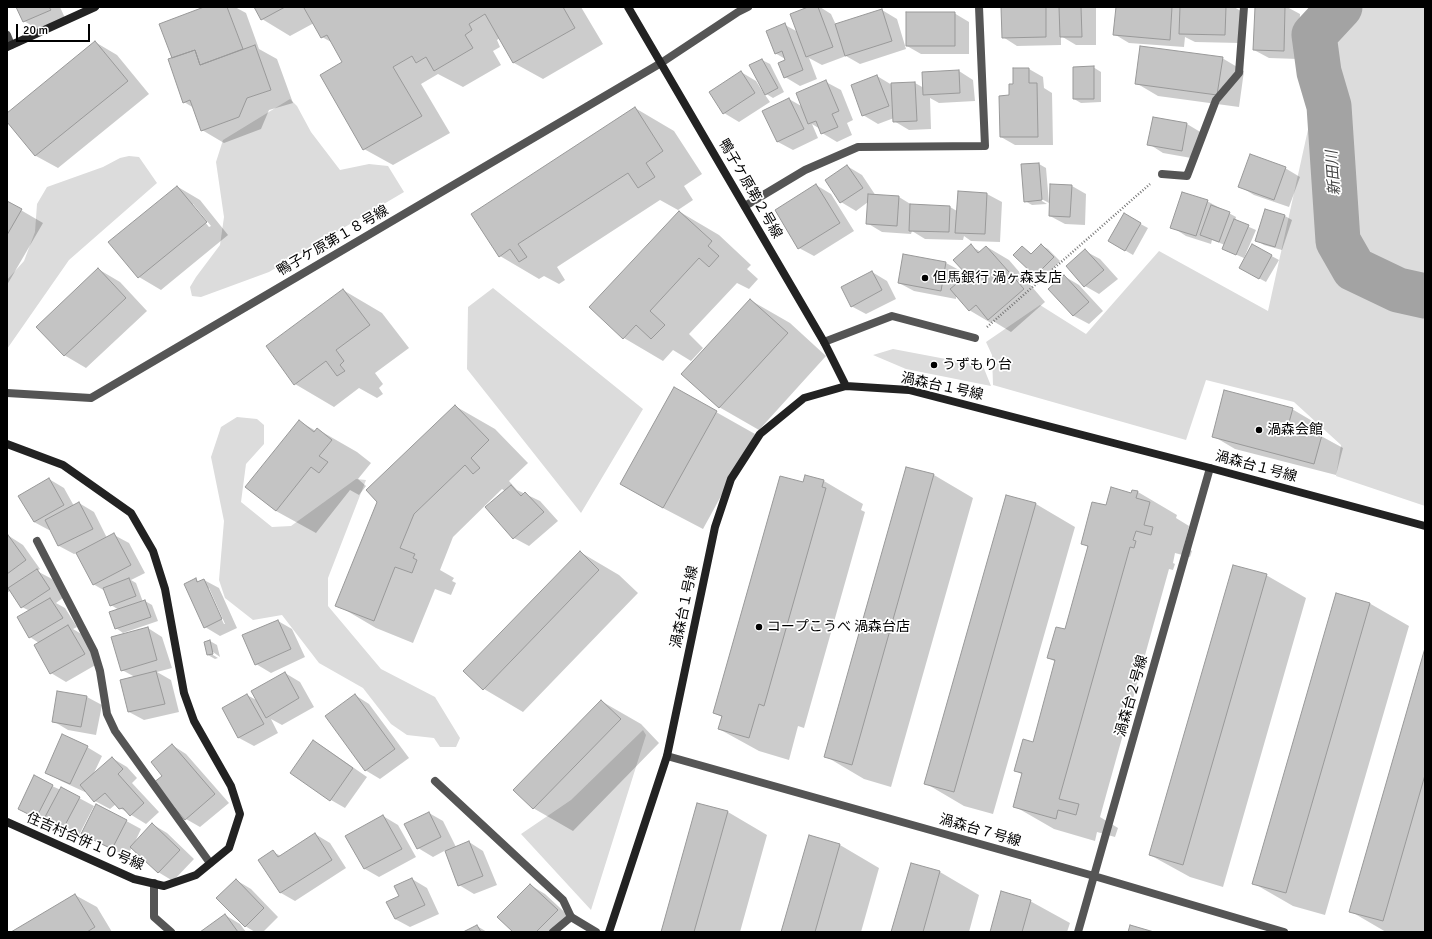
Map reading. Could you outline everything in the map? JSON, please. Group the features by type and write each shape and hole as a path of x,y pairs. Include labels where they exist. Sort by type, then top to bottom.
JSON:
{"street":[{"path":"7,35 9,46 95,7"},
{"name":"鴨子ケ原第２号線","path":"628,7 824,342 846,386"},
{"name":"鴨子ケ原第１８号線","path":"7,393 92,398 661,63 748,7"},
{"path":"745,206 805,170 858,147 985,146 979,7"},
{"path":"1162,174 1187,176 1216,100 1239,73 1244,7"},
{"path":"824,342 892,316 974,338"},
{"name":"渦森台１号線","path":"609,932 667,756 715,527 732,478 760,434 804,398 846,386 909,390 1210,468 1425,526"},
{"name":"住吉村合併１０号線","path":"7,444 63,465 131,513 153,551 165,588 184,693 194,721 231,786 240,814 228,848 196,875 164,886 134,879 7,822"},
{"name":"渦森台２号線","path":"1078,932 1210,468"},
{"path":"37,542 94,651 100,671 107,714 115,731 210,864"},
{"name":"渦森台７号線","path":"667,756 1094,876 1284,932"},
{"path":"435,781 563,900 571,917 596,932"},
{"path":"154,884 154,917 171,932"},
{"path":"553,932 571,917"}],"path":[{"path":"974,338 1162,174"}],"shaded area":[{"path":"1335,7 1425,7 1425,506 1336,476 1341,445 1294,402 1206,380 1186,440 993,385 992,355 986,342 1040,305 1086,334 1159,251 1268,311"},
{"path":"290,99 297,106 311,132 340,170 369,164 388,166 404,192 269,272 201,297 192,296 190,287 220,245 224,217 216,162 223,140"},
{"path":"129,156 139,157 157,183 69,260 7,349 7,280 24,261 35,232 37,204 47,187 103,167 120,158"},
{"path":"493,288 643,409 581,513 467,369 468,307"},
{"path":"893,349 983,366 991,386 906,369 873,355"},
{"path":"237,417 257,419 264,425 264,444 246,464 241,502 272,527 291,526 356,479 366,480 328,578 328,606 381,669 435,697 460,738 456,747 440,747 434,738 407,735 391,724 363,688 319,663 282,615 253,620 225,598 219,580 224,521 211,457 221,427"},
{"path":"643,730 646,735 591,910 521,834 571,800"}],"building":[{"path":"16,7 49,7 51,10 23,22"},
{"path":"204,7 227,7 243,49 200,65 195,50 172,58 159,24"},
{"path":"254,7 285,7 261,20"},
{"path":"563,7 575,28 513,63 485,14 469,24 472,30 465,35 473,48 434,71 426,57 416,63 412,56 393,67 422,116 363,150 320,75 342,62 327,35 321,38 304,8"},
{"path":"808,7 818,7 833,47 806,57 790,14"},
{"path":"1001,7 1046,7 1046,37 1002,38"},
{"path":"1059,7 1081,7 1082,37 1060,37"},
{"path":"1116,7 1172,7 1170,40 1113,35"},
{"path":"1180,7 1226,7 1225,35 1179,34"},
{"path":"1255,7 1285,7 1284,51 1253,50"},
{"path":"882,9 892,41 845,56 835,24"},
{"path":"906,12 955,12 955,46 906,46"},
{"path":"785,23 803,70 784,78 778,63 785,60 782,51 775,54 766,31"},
{"path":"95,41 128,81 35,156 7,122 7,113"},
{"path":"255,45 271,90 247,98 239,117 201,131 190,100 183,103 168,59 195,50 200,65"},
{"path":"1140,46 1223,57 1217,95 1135,84"},
{"path":"762,59 778,88 765,95 749,65"},
{"path":"1094,66 1094,99 1073,99 1073,67"},
{"path":"1013,68 1029,68 1029,83 1037,83 1038,137 1000,137 999,96 1009,95 1009,84 1013,84"},
{"path":"959,70 960,93 923,95 922,72"},
{"path":"741,71 755,93 723,114 709,92"},
{"path":"877,75 889,106 862,116 851,85"},
{"path":"826,80 839,111 832,114 838,127 821,134 816,121 808,124 796,93"},
{"path":"915,82 917,121 893,122 891,83"},
{"path":"789,98 804,129 777,142 762,111"},
{"path":"635,107 663,151 646,163 655,177 638,188 628,173 518,244 527,257 519,262 510,249 499,257 471,214"},
{"path":"1153,117 1187,123 1182,151 1147,145"},
{"path":"1250,154 1286,167 1274,200 1238,187"},
{"path":"1039,163 1042,200 1024,202 1021,164"},
{"path":"847,165 863,188 840,203 825,180"},
{"path":"816,184 840,223 798,249 775,210"},
{"path":"1050,184 1072,185 1070,217 1049,216"},
{"path":"177,186 207,222 138,278 108,242"},
{"path":"958,191 987,193 985,234 955,233"},
{"path":"1182,192 1208,200 1196,236 1170,228"},
{"path":"868,194 899,196 897,226 866,224"},
{"path":"7,201 22,209 7,235"},
{"path":"910,204 950,206 949,232 909,231"},
{"path":"1211,205 1230,212 1219,242 1200,235"},
{"path":"1265,209 1285,215 1275,247 1255,241"},
{"path":"679,211 712,241 708,246 719,256 709,267 699,258 650,311 665,325 651,339 636,325 623,339 589,307"},
{"path":"1124,213 1141,223 1125,251 1108,241"},
{"path":"1234,219 1249,225 1236,255 1222,249"},
{"path":"971,244 978,253 986,246 1024,289 988,320 976,305 969,311 950,289 967,275 953,260"},
{"path":"1041,244 1054,257 1035,276 1013,255 1022,246 1031,254"},
{"path":"1252,244 1272,255 1259,279 1239,268"},
{"path":"1085,249 1104,270 1084,287 1066,266"},
{"path":"903,254 946,262 941,291 898,283"},
{"path":"98,268 126,298 64,356 36,327"},
{"path":"872,271 882,290 851,307 841,287"},
{"path":"1064,275 1089,302 1073,316 1048,289"},
{"path":"343,289 370,325 336,350 344,361 340,365 345,371 337,376 326,361 294,385 266,346"},
{"path":"750,299 788,333 719,408 681,374"},
{"path":"674,387 717,411 663,508 620,484"},
{"name":"渦森会館","path":"1224,390 1293,408 1288,426 1322,435 1314,464 1212,437"},
{"path":"455,405 489,440 471,458 480,468 473,474 465,465 414,514 400,548 415,554 413,558 417,560 412,573 395,567 374,621 335,606 377,502 366,490"},
{"path":"299,420 314,432 317,428 332,440 319,456 328,462 319,473 311,467 276,511 245,487"},
{"path":"906,467 934,474 852,765 824,757"},
{"path":"805,475 824,480 822,487 826,488 764,706 759,704 749,738 718,729 722,716 713,713 780,476 803,482"},
{"path":"49,478 64,505 34,522 18,496"},
{"path":"511,485 521,496 525,492 544,512 513,539 485,507"},
{"path":"1111,487 1131,493 1132,490 1138,491 1136,498 1150,502 1144,525 1153,527 1151,535 1136,531 1133,540 1136,541 1134,548 1130,547 1059,799 1079,804 1076,815 1058,810 1056,819 1013,807 1022,773 1014,771 1023,739 1033,742 1055,660 1047,658 1056,627 1065,629 1088,546 1081,544 1092,502 1106,505"},
{"path":"1006,495 1036,503 954,792 924,784"},
{"path":"79,502 93,529 58,546 45,520"},
{"path":"114,533 131,565 93,585 76,553"},
{"path":"8,535 26,560 7,574 7,536"},
{"path":"580,551 599,570 483,690 463,671"},
{"path":"1233,565 1267,574 1183,865 1149,855"},
{"path":"37,569 50,589 21,608 8,588"},
{"path":"129,578 136,596 110,606 103,588"},
{"path":"196,578 197,582 204,579 222,619 204,628 184,584"},
{"path":"1336,593 1370,603 1286,893 1252,884"},
{"path":"50,598 63,618 29,638 17,617"},
{"path":"145,600 151,617 115,629 109,612"},
{"path":"278,620 291,649 255,665 242,635"},
{"path":"68,625 85,654 50,674 34,645"},
{"path":"148,627 157,660 121,671 111,637"},
{"path":"210,640 213,654 207,655 204,642"},
{"path":"1425,648 1425,775 1383,921 1349,912"},
{"path":"156,671 165,704 128,712 120,680"},
{"path":"285,672 299,698 266,718 251,691"},
{"path":"57,691 87,696 81,727 52,722"},
{"path":"247,694 264,724 238,738 222,708"},
{"path":"355,694 395,749 365,771 325,716"},
{"path":"601,700 621,719 533,809 513,790"},
{"path":"62,734 88,746 70,784 45,773"},
{"path":"313,740 353,768 330,801 290,773"},
{"path":"172,744 215,794 185,820 153,783 162,776 151,762"},
{"path":"112,757 123,769 118,774 144,803 130,816 123,808 119,809 105,793 94,802 80,785"},
{"path":"34,775 53,785 36,818 18,809"},
{"path":"61,787 80,797 64,827 45,817"},
{"path":"697,803 728,811 694,932 661,932"},
{"path":"96,804 127,820 112,849 81,834"},
{"path":"429,812 441,837 417,849 404,824"},
{"path":"383,815 402,849 364,869 345,836"},
{"path":"152,823 180,850 158,873 130,847"},
{"path":"315,833 332,860 280,893 258,860 273,850 278,857"},
{"path":"809,835 840,844 815,932 781,932"},
{"path":"469,841 483,876 458,886 445,851"},
{"path":"911,863 940,871 923,932 891,932"},
{"path":"412,878 425,905 395,919 386,902 399,896 394,886"},
{"path":"236,879 264,908 245,927 216,898"},
{"path":"530,884 558,910 536,932 513,932 497,917"},
{"path":"1001,891 1031,900 1022,932 990,932"},
{"path":"75,894 95,927 87,932 11,932"},
{"path":"225,914 238,932 200,932"},
{"path":"477,925 481,932 463,932"},
{"path":"1130,925 1154,932 1128,932"}],"waterway":[{"name":"新田川","path":"1340,7 1314,35 1319,72 1329,106 1338,241 1354,269 1398,290 1425,296"}],"place":[{"name":"但馬銀行 渦ヶ森支店","path":"925,278"},
{"name":"うずもり台","path":"934,365"},
{"name":"渦森会館","path":"1259,430"},
{"name":"コープこうべ 渦森台店","path":"759,627"}]}
